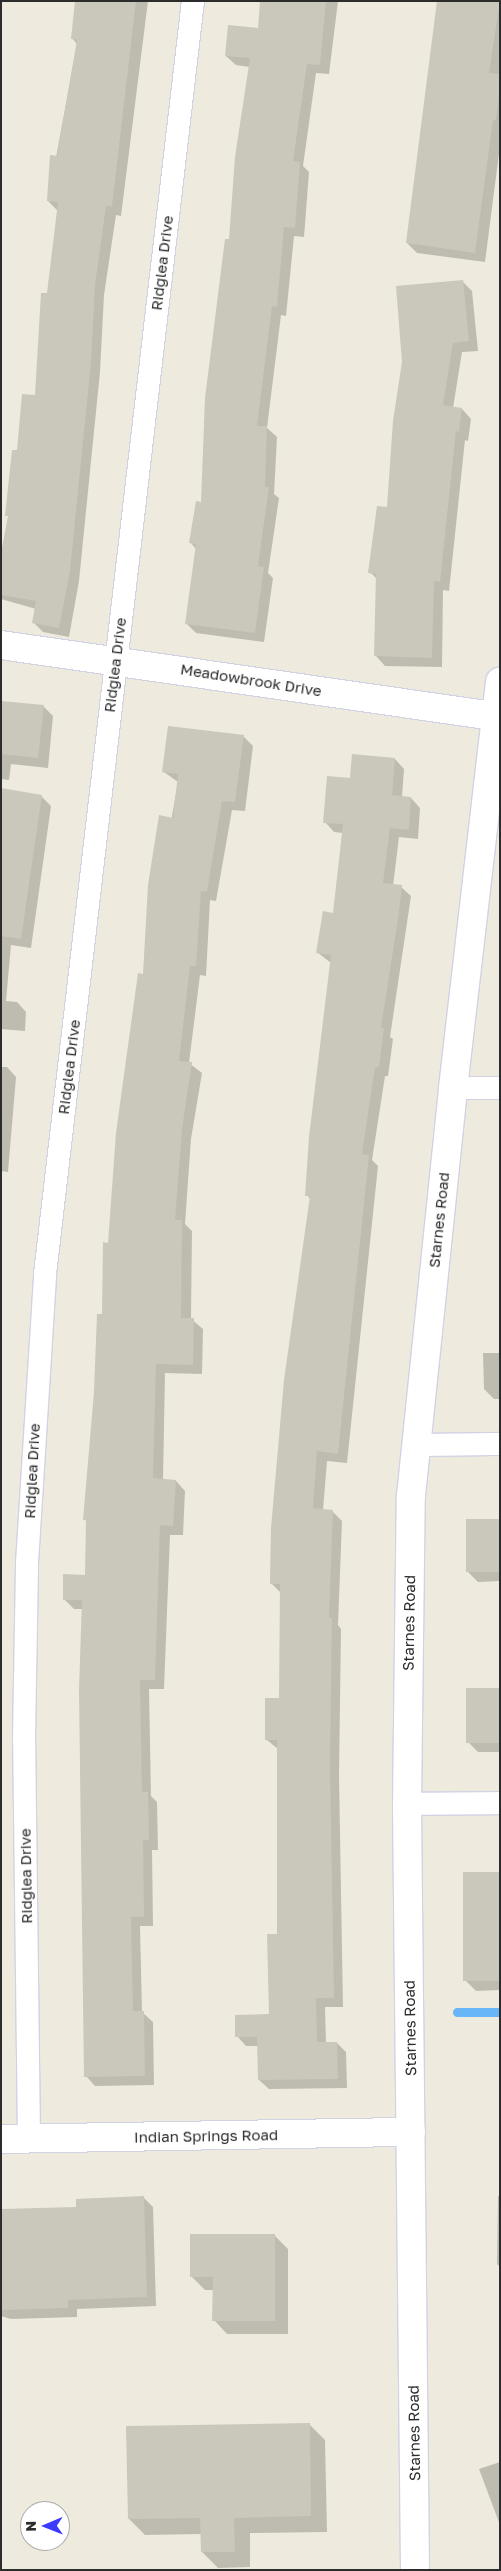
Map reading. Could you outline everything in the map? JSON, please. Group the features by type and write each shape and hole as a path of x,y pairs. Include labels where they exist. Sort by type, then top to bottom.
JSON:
{"main road":[{"name":"Meadowbrook Drive","path":"1,645 498,717"},
{"name":"Starnes Road","path":"416,2570 407,1804 411,1496 453,1088 498,717 500,682"},
{"name":"Indian Springs Road","path":"1,2139 411,2132"}],"street":[{"name":"Ridglea Drive","path":"29,2139 24,1738 27,1563 35,1408 45,1274 115,660 194,1"},
{"path":"453,1088 500,1088"},
{"path":"416,1445 500,1444"},
{"path":"407,1804 500,1803"}],"building":[{"path":"75,1 136,1 112,206 106,206 95,285 91,362 70,571 59,628 32,623 36,601 1,595 1,553 8,516 5,516 12,450 17,450 22,394 35,395 41,293 47,293 58,202 47,201 50,155 57,156 77,40 71,39"},
{"path":"260,1 326,1 320,65 307,64 293,161 300,162 295,228 284,227 277,307 272,306 257,426 267,426 265,487 269,487 258,566 264,567 255,633 185,624 196,544 189,543 196,501 201,502 205,398 225,239 229,239 235,157 250,58 225,56 228,25 258,28"},
{"path":"437,1 500,1 489,73 500,74 500,88 496,120 493,120 475,253 406,243"},
{"path":"463,280 469,341 453,343 443,405 462,408 459,432 456,431 440,582 434,581 432,658 374,656 376,574 368,573 377,506 387,507 393,421 402,362 396,286"},
{"path":"1,701 44,705 38,758 1,754"},
{"path":"168,726 244,735 235,802 222,801 207,892 201,891 196,966 190,966 179,1061 192,1062 182,1129 175,1220 182,1220 181,1318 194,1318 193,1365 156,1364 153,1478 176,1480 173,1526 160,1525 155,1680 140,1680 142,1792 148,1792 149,1840 143,1840 144,1917 131,1917 133,2011 144,2011 145,2076 84,2077 79,1690 82,1600 63,1600 63,1574 85,1575 86,1520 83,1520 94,1392 97,1314 102,1314 103,1242 108,1243 116,1133 138,973 143,974 148,885 159,815 173,818 178,774 162,772"},
{"path":"352,754 395,758 392,795 411,797 409,830 390,828 383,883 402,885 381,1028 384,1028 379,1067 375,1067 362,1154 369,1155 338,1454 317,1451 313,1508 333,1510 329,1618 332,1618 330,1764 334,1998 316,1998 317,2042 337,2042 338,2079 258,2080 257,2037 235,2037 235,2015 269,2014 267,1934 277,1934 277,1740 265,1740 265,1698 279,1698 280,1584 270,1584 271,1528 284,1380 310,1196 305,1196 309,1137 331,955 316,953 323,911 333,913 343,824 323,823 327,776 350,778"},
{"path":"1,788 42,795 21,939 1,936"},
{"path":"466,1519 500,1519 500,1572 466,1572"},
{"path":"466,1688 500,1688 500,1743 466,1743"},
{"path":"463,1872 500,1872 500,1981 463,1981"},
{"path":"144,2196 147,2297 68,2300 68,2308 1,2310 1,2209 76,2207 76,2199"},
{"path":"190,2234 275,2234 275,2321 212,2321 213,2277 190,2277"},
{"path":"310,2423 311,2516 234,2518 235,2552 201,2552 200,2518 128,2519 126,2426"}],"waterway":[{"path":"457,2012 500,2012"}]}
